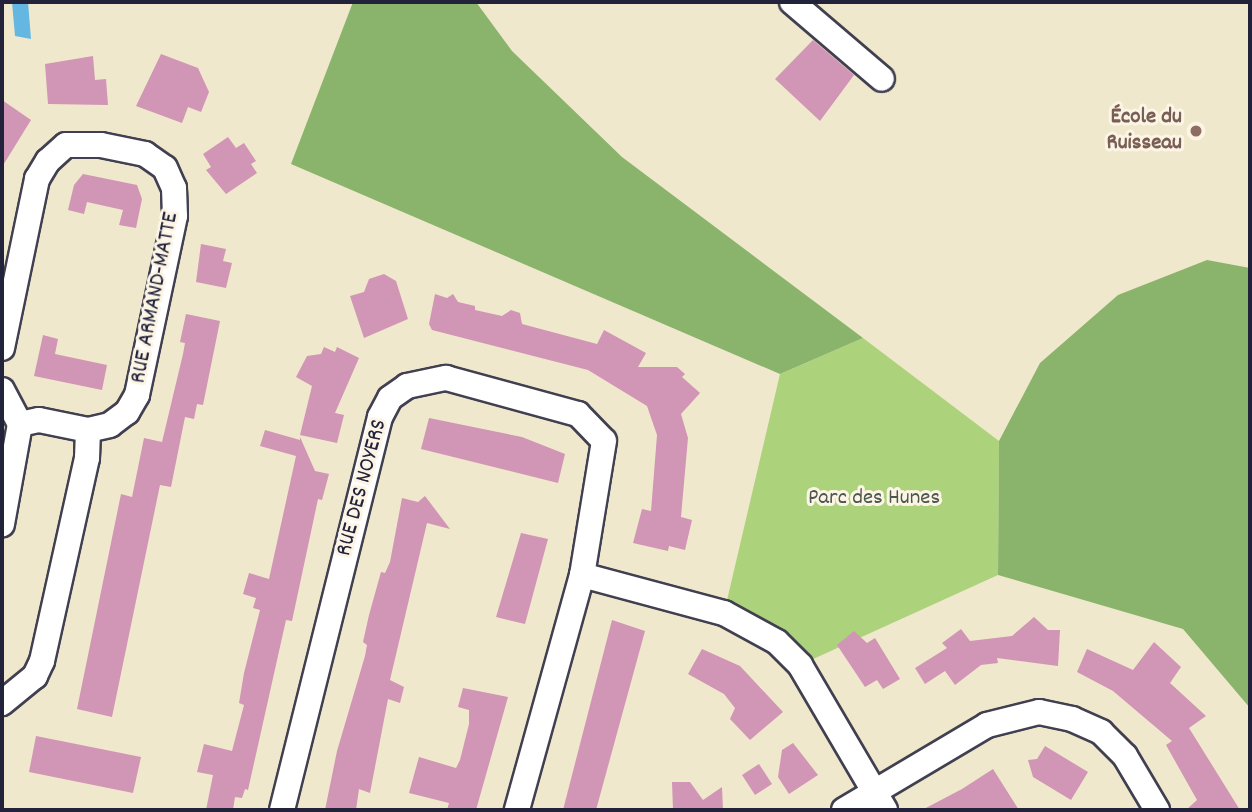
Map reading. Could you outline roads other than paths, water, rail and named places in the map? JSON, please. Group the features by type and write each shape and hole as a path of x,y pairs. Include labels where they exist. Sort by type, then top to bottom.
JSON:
{"street":[{"path":"792,2 882,79"},
{"name":"RUE ARMAND-MATTE","path":"2,348 37,179 48,161 66,145 101,145 145,155 165,168 174,188 175,216 137,395 127,412 110,425 88,430"},
{"name":"RUE DES NOYERS","path":"282,810 380,417 390,398 416,383 446,378 578,414 593,425 604,441 603,465 582,575 517,810"},
{"path":"2,390 20,424 2,524"},
{"path":"2,703 36,676 42,661 87,458 88,430 39,420 20,424"},
{"path":"582,575 724,613 777,642 800,665 880,802"},
{"path":"844,810 880,802 987,725 1039,712 1072,719 1101,733 1125,756 1157,810"}],"water":[{"path":"12,2 28,2 31,39 15,36"}],"place":[{"name":"École du Ruisseau","path":"1196,131"}],"park label":[{"name":"Parc des Hunes","path":"874,499"}]}
